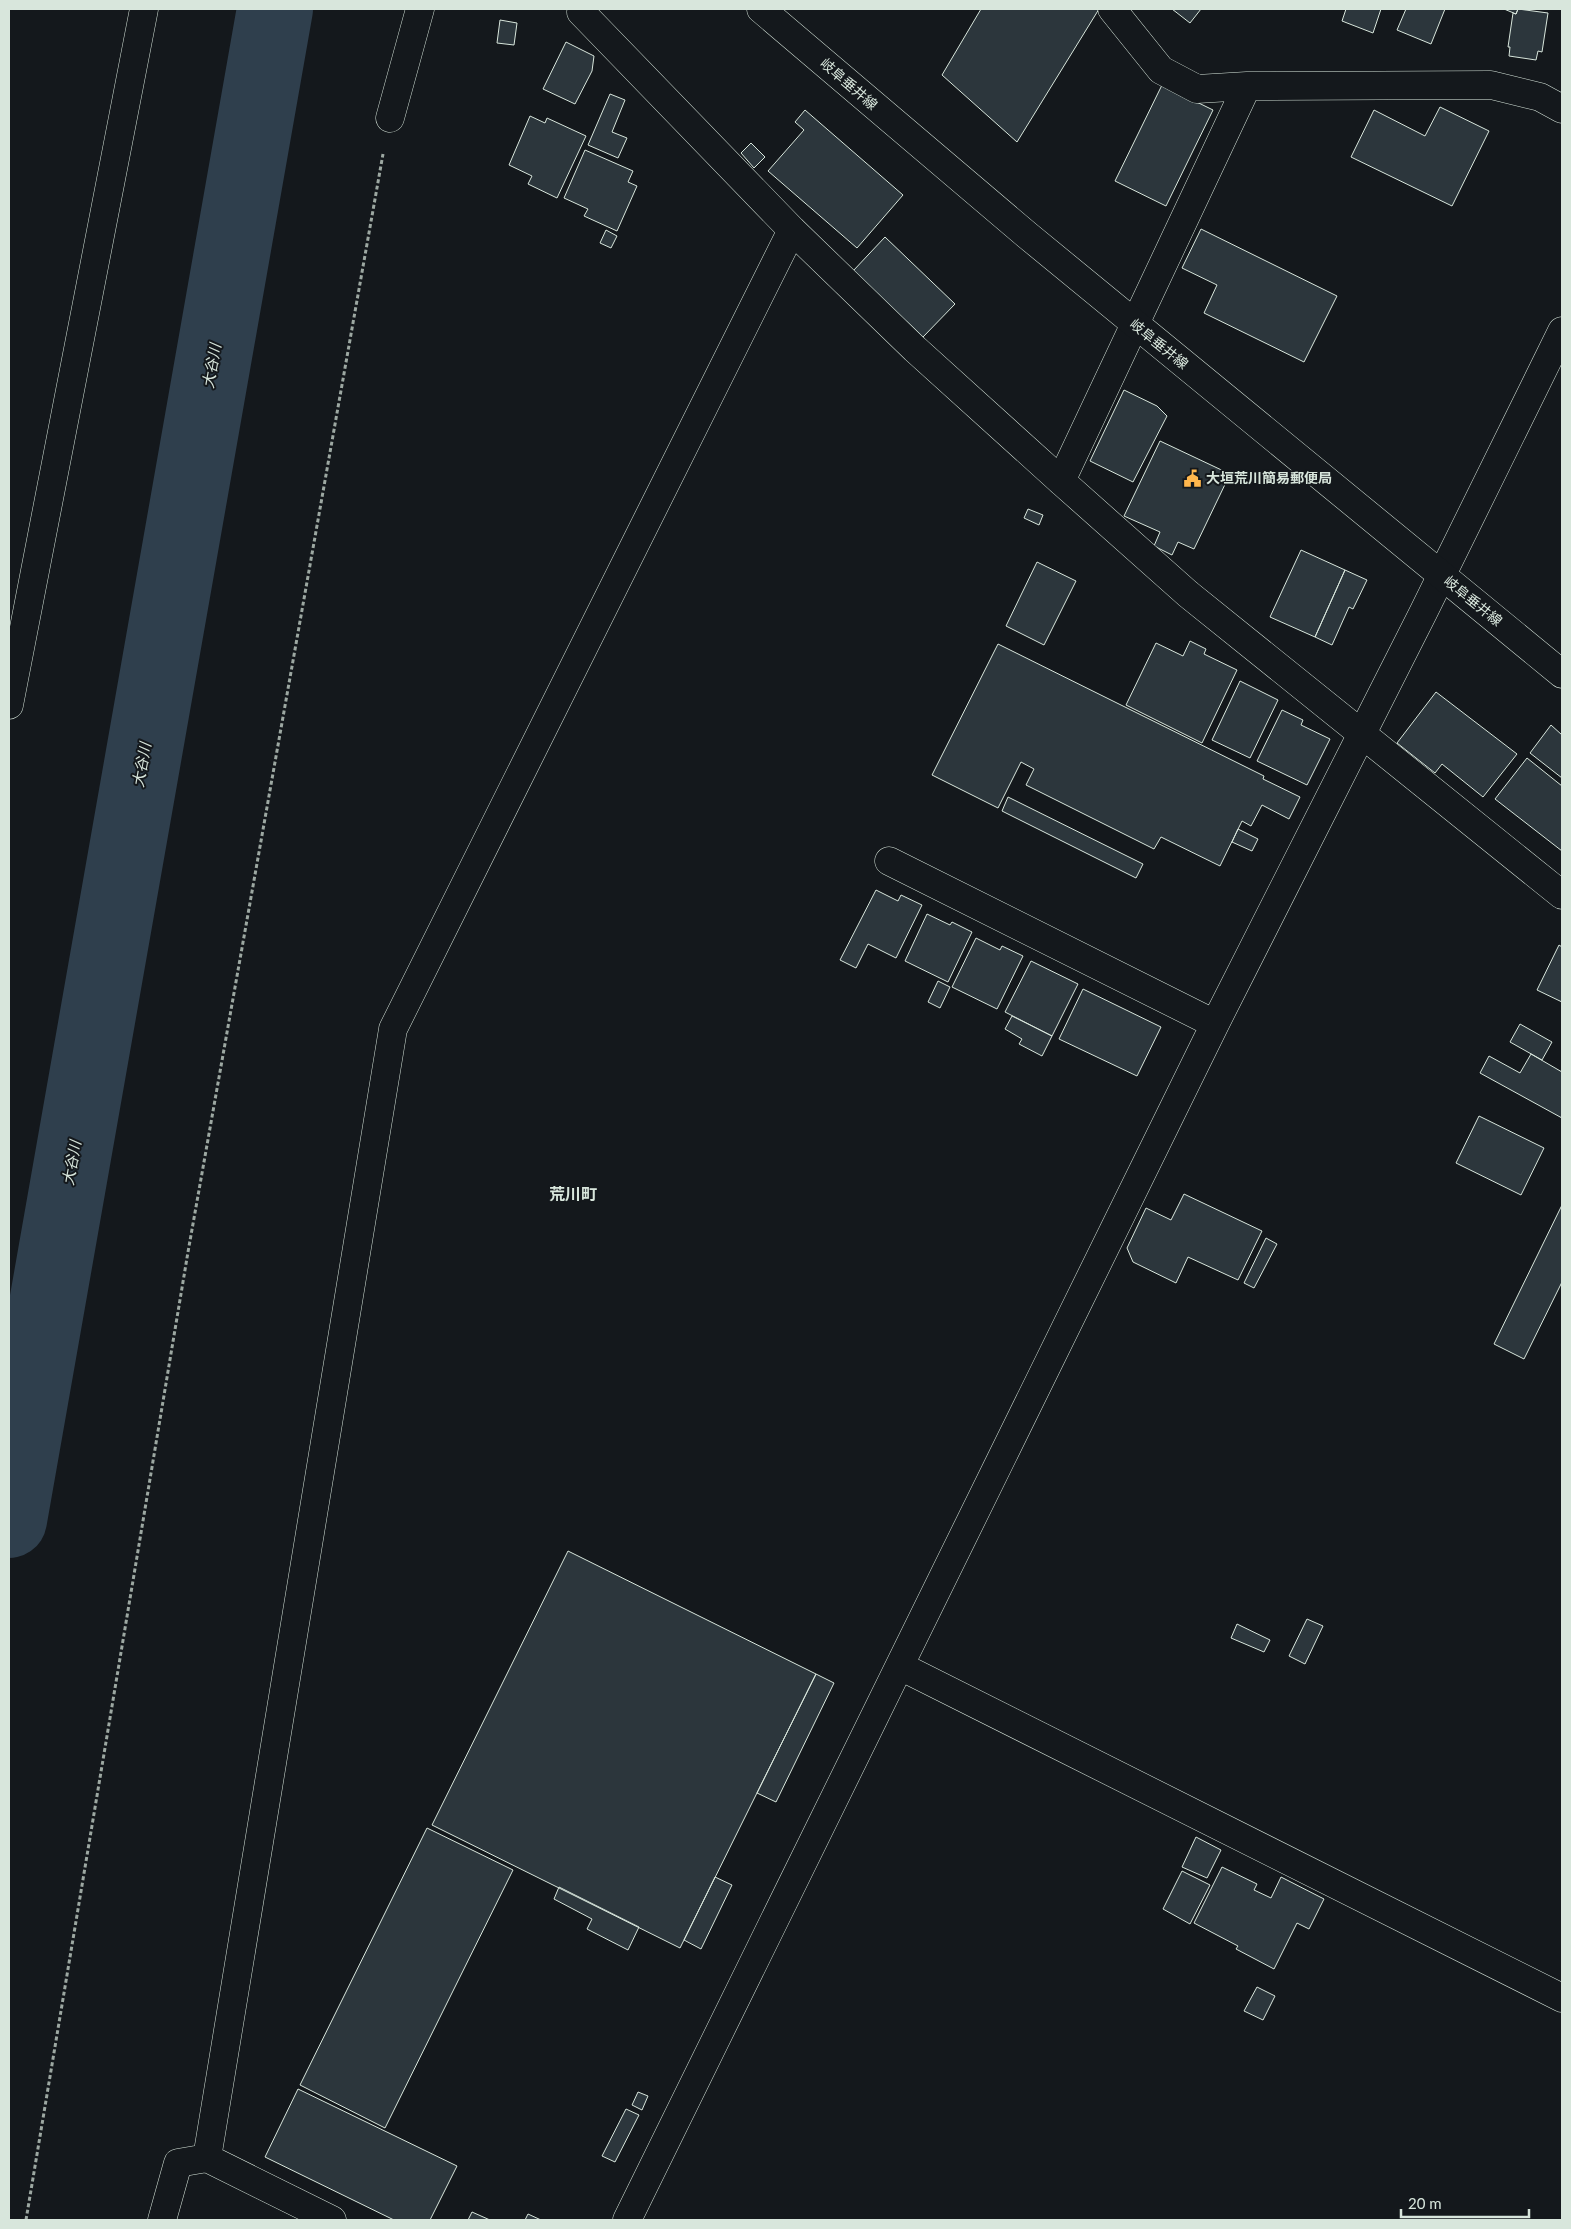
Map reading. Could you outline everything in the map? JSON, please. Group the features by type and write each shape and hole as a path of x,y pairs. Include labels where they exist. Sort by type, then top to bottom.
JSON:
{"street":[{"path":"9,705 144,9"},
{"path":"390,118 420,9"},
{"name":"岐阜垂井線","path":"762,9 1027,235 1562,674"},
{"path":"1112,9 1161,70 1197,89 1247,86 1490,85 1540,97 1562,109"},
{"path":"581,12 792,230 915,349 1061,481 1188,594 1360,735 1562,895"},
{"path":"1061,481 1247,86"},
{"path":"207,2158 393,1029 792,230"},
{"path":"627,2220 1215,1024 1442,575 1562,332"},
{"path":"889,861 1215,1024"},
{"path":"900,1666 1562,1998"},
{"path":"162,2220 178,2163 207,2158 332,2220"}],"path":[{"path":"26,2220 188,1252 390,118"}],"building":[{"path":"981,9 1099,9 1017,142 942,75"},
{"path":"1172,9 1201,9 1190,23"},
{"path":"1346,9 1381,9 1373,33 1342,21"},
{"path":"1406,9 1445,9 1431,44 1397,30"},
{"path":"1504,9 1518,9 1516,14"},
{"path":"1518,9 1548,13 1542,52 1538,51 1536,60 1509,56 1510,47 1508,47 1513,13 1516,14"},
{"path":"500,20 517,23 514,45 497,43"},
{"path":"566,42 594,56 592,71 575,104 543,89"},
{"path":"1162,85 1213,110 1166,206 1115,181"},
{"path":"610,94 625,100 612,132 627,138 618,158 588,145"},
{"path":"1440,107 1489,131 1452,206 1351,157 1374,110 1425,136"},
{"path":"805,110 903,195 857,248 768,171 804,130 795,122"},
{"path":"530,116 545,123 547,118 586,136 557,198 528,184 532,176 509,165"},
{"path":"751,143 765,157 754,168 741,153"},
{"path":"585,150 633,171 628,182 637,186 617,231 584,216 588,209 564,198"},
{"path":"1201,229 1337,296 1304,362 1204,313 1217,285 1182,268"},
{"path":"606,230 617,236 611,248 600,243"},
{"path":"885,237 955,304 923,337 853,271"},
{"path":"1124,390 1157,406 1167,416 1133,482 1090,461"},
{"path":"1160,441 1230,474 1194,549 1178,542 1172,555 1154,546 1160,532 1124,516"},
{"path":"1028,509 1043,515 1039,525 1024,518"},
{"path":"1301,550 1345,570 1315,637 1270,617"},
{"path":"1037,562 1076,581 1044,645 1006,626"},
{"path":"1345,570 1367,580 1353,609 1349,607 1332,645 1315,637"},
{"path":"1190,641 1206,649 1204,654 1237,670 1202,743 1126,705 1156,643 1183,656"},
{"path":"998,644 1264,776 1263,779 1300,797 1289,819 1262,805 1251,826 1242,821 1220,866 1161,837 1154,849 1026,785 1034,769 1021,762 998,808 932,775"},
{"path":"1240,681 1278,700 1250,758 1212,740"},
{"path":"1436,692 1517,754 1483,797 1442,764 1435,773 1397,743"},
{"path":"1282,710 1303,720 1301,725 1330,739 1307,785 1257,761"},
{"path":"1551,725 1562,735 1562,778 1530,753"},
{"path":"1527,758 1562,786 1562,851 1495,799"},
{"path":"1008,797 1143,864 1136,878 1002,811"},
{"path":"1238,829 1258,839 1252,851 1232,842"},
{"path":"876,890 898,901 901,895 922,905 896,958 868,944 856,968 840,960"},
{"path":"927,914 950,925 952,922 972,932 948,982 905,961"},
{"path":"976,938 1000,950 1002,946 1023,956 997,1009 952,987"},
{"path":"1559,945 1562,947 1562,1002 1537,990"},
{"path":"1031,961 1078,984 1052,1036 1005,1012"},
{"path":"938,981 950,987 940,1008 928,1002"},
{"path":"1083,989 1161,1027 1137,1076 1059,1039"},
{"path":"1012,1016 1052,1036 1042,1056 1019,1044 1022,1039 1005,1029"},
{"path":"1520,1024 1552,1042 1542,1060 1510,1042"},
{"path":"1531,1054 1562,1072 1562,1118 1480,1073 1489,1056 1520,1073"},
{"path":"1479,1116 1544,1148 1521,1195 1456,1163"},
{"path":"1184,1194 1262,1231 1238,1280 1188,1257 1176,1283 1133,1262 1127,1248 1146,1208 1171,1220"},
{"path":"1562,1205 1562,1282 1524,1359 1494,1344"},
{"path":"1266,1238 1277,1244 1254,1288 1244,1283"},
{"path":"568,1551 816,1674 680,1948 432,1825"},
{"path":"1307,1619 1323,1626 1305,1664 1289,1656"},
{"path":"1237,1624 1270,1640 1264,1652 1231,1638"},
{"path":"816,1674 834,1683 776,1802 757,1793"},
{"path":"427,1828 513,1870 385,2128 300,2085"},
{"path":"1196,1837 1221,1850 1207,1878 1182,1867"},
{"path":"1222,1867 1257,1884 1254,1890 1271,1898 1281,1877 1324,1899 1309,1929 1297,1923 1274,1969 1236,1949 1238,1946 1194,1923"},
{"path":"1182,1871 1210,1885 1190,1924 1163,1909"},
{"path":"715,1877 732,1885 701,1949 684,1940"},
{"path":"559,1887 639,1927 628,1950 587,1929 592,1919 554,1899"},
{"path":"1257,1987 1275,1996 1263,2020 1244,2011"},
{"path":"298,2089 457,2166 430,2220 394,2220 265,2157"},
{"path":"638,2092 648,2096 642,2110 632,2105"},
{"path":"626,2109 639,2115 615,2162 602,2156"},
{"path":"472,2212 490,2220 468,2220"},
{"path":"528,2214 541,2220 525,2220"}],"waterway":[{"name":"大谷川","path":"9,1520 275,9"}],"place":[{"name":"大垣荒川簡易郵便局","path":"1192,478"}],"district":[{"name":"荒川町","path":"573,1194"}]}
